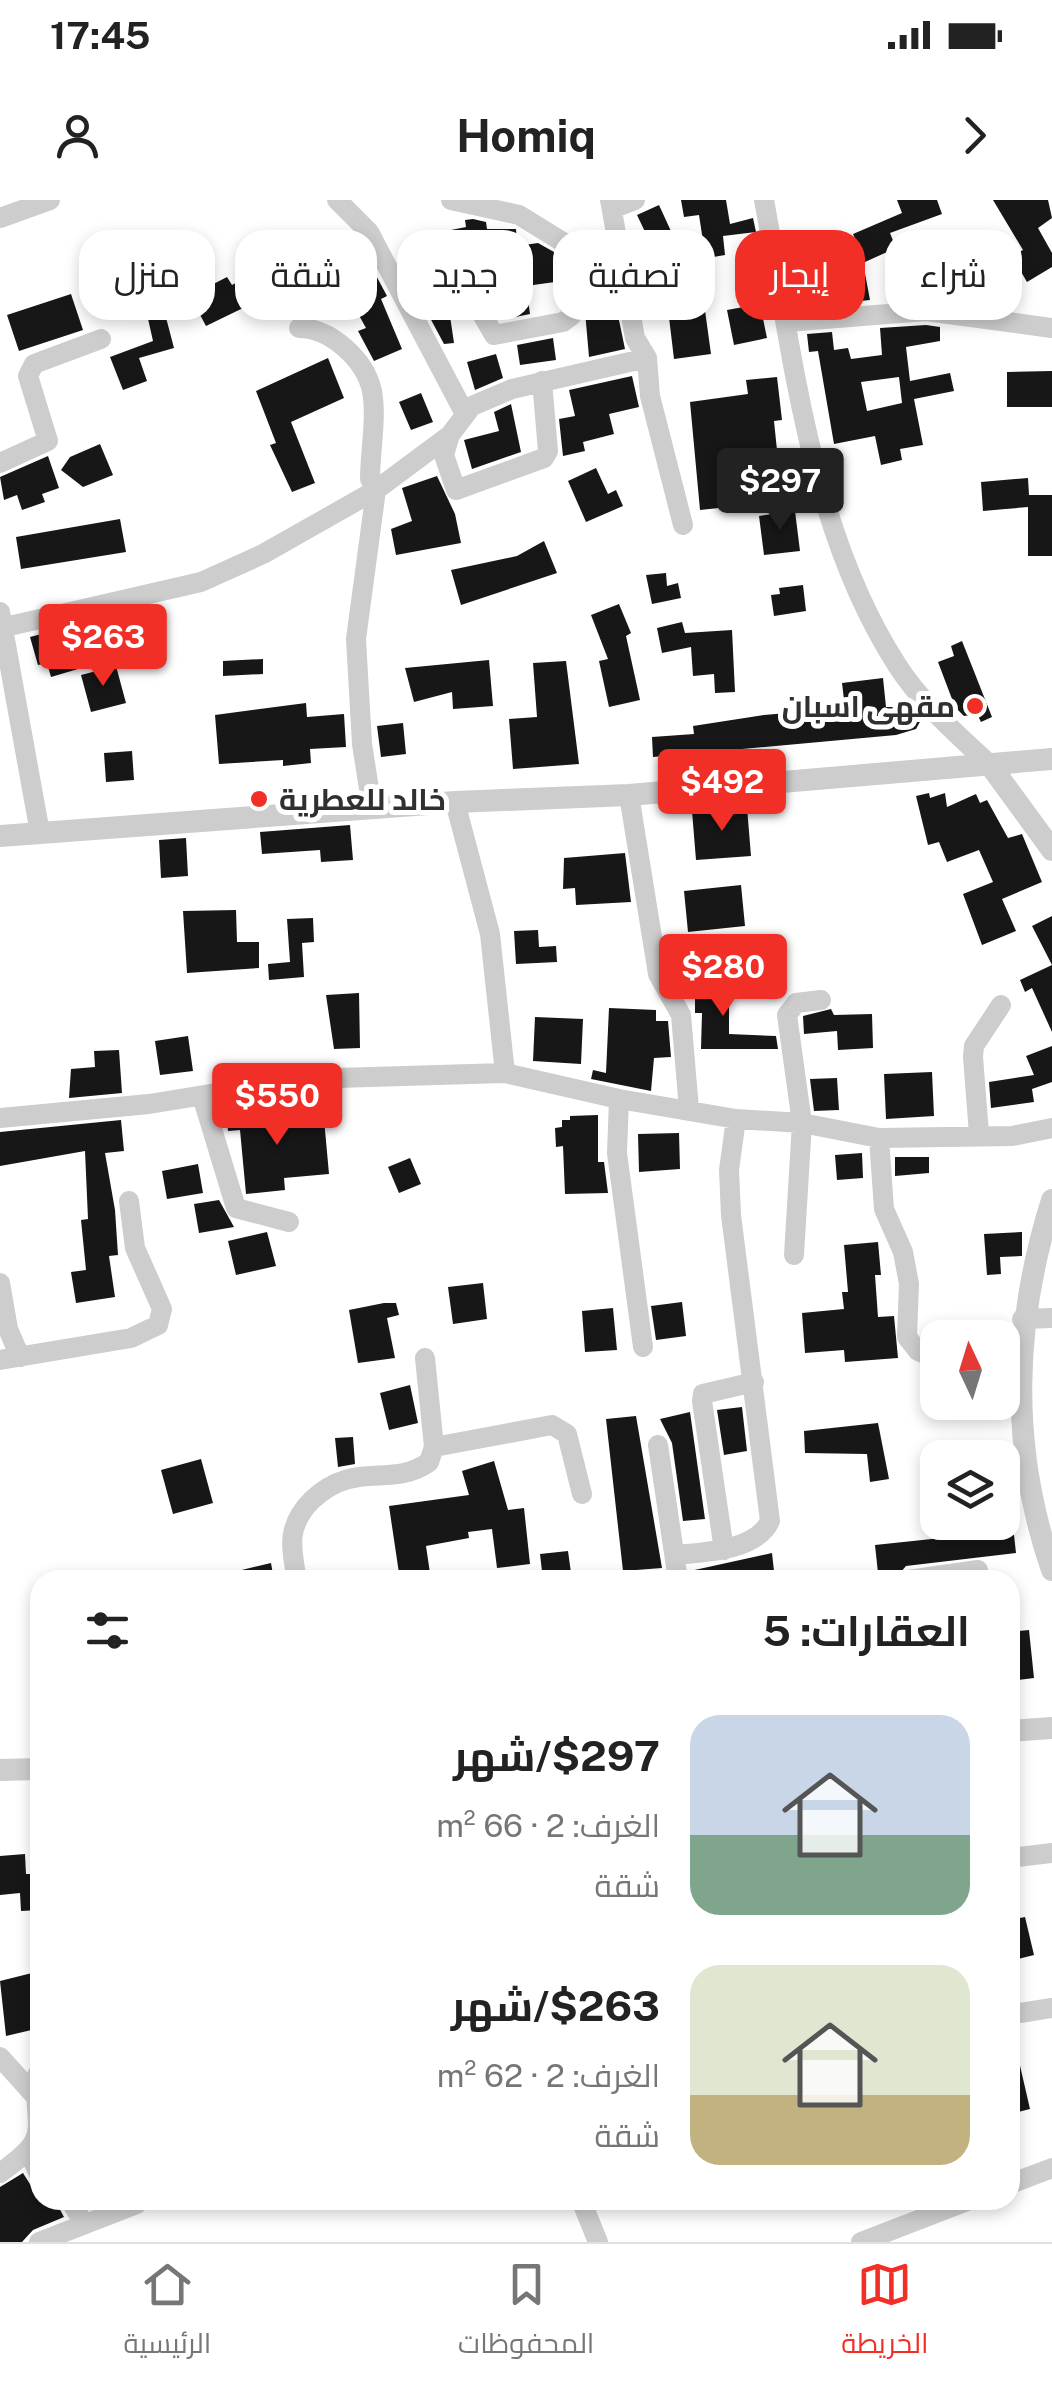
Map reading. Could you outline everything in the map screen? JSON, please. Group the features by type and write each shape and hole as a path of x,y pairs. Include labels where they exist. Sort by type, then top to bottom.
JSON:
{"street":[{"path":"0,218 50,200"},
{"path":"337,200 369,232 466,414"},
{"path":"451,200 519,215 553,238"},
{"path":"616,230 611,205 635,200"},
{"path":"764,200 825,497 858,592 897,665 933,712 990,764 1052,850"},
{"path":"787,322 926,312 1052,328"},
{"path":"485,320 494,335 566,320"},
{"path":"631,320 634,338 647,358 650,396 683,525"},
{"path":"299,328 322,330 332,336 370,385 370,479 376,490 356,639 362,744 372,808"},
{"path":"0,463 24,456 48,441 30,369 40,360 100,338"},
{"path":"40,833 3,634 202,582 263,554 376,490 450,435 466,414 492,397 542,381 647,358"},
{"path":"450,435 444,456 456,490 544,458 548,451 542,381"},
{"path":"0,836 454,802 629,794 1052,758"},
{"path":"629,794 658,974 681,1014 689,1109"},
{"path":"454,802 490,934 506,1073"},
{"path":"794,1255 802,1122 787,1016 796,1003 821,1000"},
{"path":"980,1134 972,1057 974,1046 1001,1005"},
{"path":"0,1118 202,1096 303,1079 506,1073 618,1099 736,1120 802,1122 879,1138 1012,1136 1052,1128"},
{"path":"202,1096 236,1208 288,1222"},
{"path":"618,1099 617,1153 642,1347"},
{"path":"676,1555 724,1550 763,1531 770,1521 730,1194 736,1120"},
{"path":"879,1138 884,1208 903,1252 909,1284 907,1337 920,1353"},
{"path":"1020,1329 1052,1200"},
{"path":"0,1284 10,1359 132,1338 158,1325 162,1309 135,1248 129,1202"},
{"path":"1022,1318 1052,1318"},
{"path":"295,1570 290,1536 309,1503 347,1476 422,1467 429,1462 434,1447 425,1358"},
{"path":"724,1550 702,1401 704,1394 754,1382"},
{"path":"1019,1420 1052,1570"},
{"path":"434,1447 552,1425 567,1434 574,1450 582,1494"},
{"path":"658,1445 677,1570"},
{"path":"1020,1730 1052,1728"},
{"path":"0,1770 30,1769"},
{"path":"1020,1857 1052,1852"},
{"path":"1020,2013 1052,2008"},
{"path":"0,2057 30,2090"},
{"path":"0,2172 29,2152"},
{"path":"1020,2180 1052,2168"},
{"path":"76,2210 84,2224"},
{"path":"40,2242 121,2210"},
{"path":"584,2210 598,2242"},
{"path":"861,2242 903,2234 950,2210"}],"building":[{"path":"681,200 726,200 730,224 753,218 756,230 735,230 735,235 723,236 725,255 715,257 715,230 701,230 699,215 684,217"},
{"path":"897,200 937,200 942,214 898,230 885,230 885,253 865,262 862,230 902,213"},
{"path":"993,200 1048,200 1052,218 1038,228 1052,253 1052,267 1027,282 1022,273 1022,230 1011,230"},
{"path":"659,205 670,230 644,230 637,215"},
{"path":"465,220 486,222 487,229 516,230 451,230 466,227"},
{"path":"533,244 553,251 553,282 533,285"},
{"path":"865,273 870,300 865,301"},
{"path":"227,277 232,285 235,283 235,312 206,326 203,320 215,320 215,283"},
{"path":"377,277 387,296 381,299 402,349 374,361 358,331 366,328 362,320 377,320"},
{"path":"71,294 83,330 19,351 7,315"},
{"path":"735,309 735,320 763,320 767,338 734,345 727,310"},
{"path":"148,320 167,320 174,348 139,358 147,381 123,390 110,357 153,341"},
{"path":"431,320 451,320 454,343 444,344"},
{"path":"586,320 619,320 625,349 589,357"},
{"path":"669,320 706,320 711,354 674,359"},
{"path":"940,327 940,341 906,347 910,381 950,373 954,391 914,399 923,445 900,449 902,460 881,465 875,436 834,444 818,351 809,352 807,334 832,332 834,350 848,348 851,359 882,355 880,328","holes":["899,377 902,403 867,411 861,382"]},
{"path":"553,338 556,360 520,365 517,345"},
{"path":"496,354 503,378 475,390 467,362"},
{"path":"328,358 344,398 291,422 315,483 292,492 270,445 276,443 256,391"},
{"path":"1052,371 1052,407 1007,407 1007,372"},
{"path":"632,376 639,407 609,414 614,434 583,442 585,451 563,456 559,419 575,416 569,390"},
{"path":"777,377 782,420 774,421 778,460 727,464 728,507 700,510 690,402 748,394 746,380"},
{"path":"421,393 433,422 411,430 399,402"},
{"path":"511,404 521,452 472,469 464,440 499,431 494,412"},
{"path":"100,444 113,475 83,487 61,470 70,457"},
{"path":"48,456 59,488 42,494 45,502 22,510 17,495 4,500 0,477"},
{"path":"596,468 608,494 616,490 623,506 586,522 568,481"},
{"path":"437,476 455,514 461,543 396,555 391,529 412,521 402,488"},
{"path":"1028,478 1029,495 1052,495 1052,556 1028,556 1028,507 983,511 981,482"},
{"path":"795,511 800,551 764,555 759,516"},
{"path":"120,519 126,552 21,569 16,537"},
{"path":"544,541 557,573 461,605 451,570 517,556"},
{"path":"666,573 667,586 678,583 681,598 652,604 646,575"},
{"path":"803,585 806,611 774,616 771,595 780,594 779,588"},
{"path":"619,604 631,633 626,636 640,700 609,707 599,661 608,659 591,615"},
{"path":"682,622 685,633 732,630 735,692 715,693 714,674 693,676 691,647 662,653 657,628"},
{"path":"76,625 88,666 51,677 47,663 38,665 30,637"},
{"path":"962,641 992,717 981,722 977,714 964,716 955,707 938,662 954,656 951,646"},
{"path":"263,659 263,674 223,676 223,661"},
{"path":"489,660 493,706 453,709 452,692 414,702 405,668"},
{"path":"566,661 579,764 513,769 509,719 537,717 533,663"},
{"path":"116,666 126,703 91,712 81,675"},
{"path":"883,678 886,707 912,707 922,718 916,729 896,735 653,757 652,737 694,734 693,726 764,715 845,708 842,683"},
{"path":"306,703 307,717 344,714 346,747 310,749 311,763 283,766 283,760 219,764 215,715"},
{"path":"403,723 406,754 381,757 377,726"},
{"path":"132,751 134,780 106,782 104,753"},
{"path":"929,793 930,798 945,793 947,807 976,794 980,803 987,800 1008,838 1022,834 1042,882 1002,899 1016,931 982,945 963,894 993,882 979,850 947,862 939,842 928,845 916,796"},
{"path":"747,807 751,856 696,860 692,811"},
{"path":"350,825 353,860 321,862 320,850 262,854 260,832"},
{"path":"186,838 188,876 161,878 159,840"},
{"path":"625,853 631,902 576,905 575,888 563,889 564,858"},
{"path":"741,885 745,926 688,932 684,891"},
{"path":"236,910 237,942 259,942 259,968 187,973 183,911"},
{"path":"1052,916 1052,965 1032,926"},
{"path":"313,918 314,942 302,943 304,977 269,980 268,964 290,962 287,919"},
{"path":"538,930 539,947 556,946 557,962 516,964 514,931"},
{"path":"1052,965 1052,1032 1032,988 1025,992 1020,980"},
{"path":"695,978 729,978 729,1034 776,1036 778,1049 701,1049 702,1013 695,1013"},
{"path":"359,993 360,1048 334,1049 326,995"},
{"path":"609,1008 656,1010 656,1021 668,1021 671,1057 654,1058 651,1091 591,1079 593,1070 606,1073"},
{"path":"831,1009 834,1015 872,1014 873,1048 838,1050 837,1031 804,1034 803,1016"},
{"path":"535,1017 583,1019 581,1064 533,1061"},
{"path":"188,1036 193,1071 160,1075 155,1041"},
{"path":"1052,1046 1052,1082 1032,1089 1034,1102 991,1108 989,1082 1034,1075 1026,1056"},
{"path":"119,1050 122,1093 69,1098 71,1069 95,1067 94,1051"},
{"path":"932,1072 934,1116 886,1119 884,1074"},
{"path":"837,1078 839,1110 814,1111 810,1079"},
{"path":"262,1100 265,1124 324,1119 329,1174 284,1178 285,1190 246,1194 240,1130 228,1131 226,1106"},
{"path":"598,1115 598,1162 604,1162 608,1193 565,1194 563,1146 556,1147 555,1128 562,1127 562,1120 570,1120 570,1116"},
{"path":"121,1120 124,1151 105,1153 115,1210 118,1255 109,1256 115,1297 76,1303 71,1272 86,1270 81,1220 88,1219 85,1151 0,1166 0,1132"},
{"path":"679,1133 680,1169 639,1172 638,1134"},
{"path":"862,1153 863,1178 837,1180 835,1155"},
{"path":"895,1157 929,1157 929,1173 895,1176"},
{"path":"410,1158 421,1184 399,1193 388,1167"},
{"path":"198,1164 203,1193 167,1199 162,1171"},
{"path":"219,1200 234,1227 199,1233 194,1204"},
{"path":"267,1232 276,1266 236,1275 228,1241"},
{"path":"1022,1232 1022,1256 1000,1257 1001,1274 987,1275 984,1234"},
{"path":"878,1242 878,1317 894,1316 898,1358 845,1362 844,1350 805,1353 802,1313 844,1309 842,1292 848,1292 844,1245"},
{"path":"483,1283 487,1319 453,1324 448,1287"},
{"path":"682,1302 686,1336 656,1340 651,1306"},
{"path":"396,1303 399,1315 387,1318 395,1358 358,1363 349,1310"},
{"path":"613,1308 617,1350 585,1352 582,1311"},
{"path":"410,1385 418,1423 389,1430 380,1393"},
{"path":"742,1407 747,1451 724,1455 717,1410"},
{"path":"690,1412 705,1519 683,1521 672,1443 660,1419"},
{"path":"636,1416 662,1568 623,1570 606,1419"},
{"path":"878,1423 889,1479 870,1482 867,1454 805,1453 804,1431"},
{"path":"353,1437 355,1464 338,1467 335,1438"},
{"path":"201,1459 213,1503 173,1514 161,1470"},
{"path":"494,1461 508,1510 524,1508 530,1564 497,1568 492,1529 468,1532 469,1538 426,1546 430,1570 399,1570 389,1506 469,1495 462,1471"},
{"path":"922,1540 1015,1540 1016,1553 906,1566 903,1570 878,1570 875,1545"},
{"path":"568,1551 571,1570 542,1570 540,1554"},
{"path":"772,1553 774,1570 695,1570"},
{"path":"271,1563 272,1570 242,1570"},
{"path":"1029,1630 1034,1678 1020,1680 1020,1631"},
{"path":"25,1854 26,1874 30,1874 30,1911 21,1911 20,1893 0,1895 0,1856"},
{"path":"1025,1917 1034,1955 1020,1958 1020,1918"},
{"path":"30,1974 30,2030 6,2036 0,1981"},
{"path":"1020,2066 1030,2109 1020,2112"},
{"path":"23,2173 30,2184 30,2210 60,2210 64,2217 33,2230 22,2242 0,2242 0,2187"}],"place":[{"name":"مقهى اسبان","path":"975,706"},
{"name":"خالد للعطرية","path":"259,799"}]}
